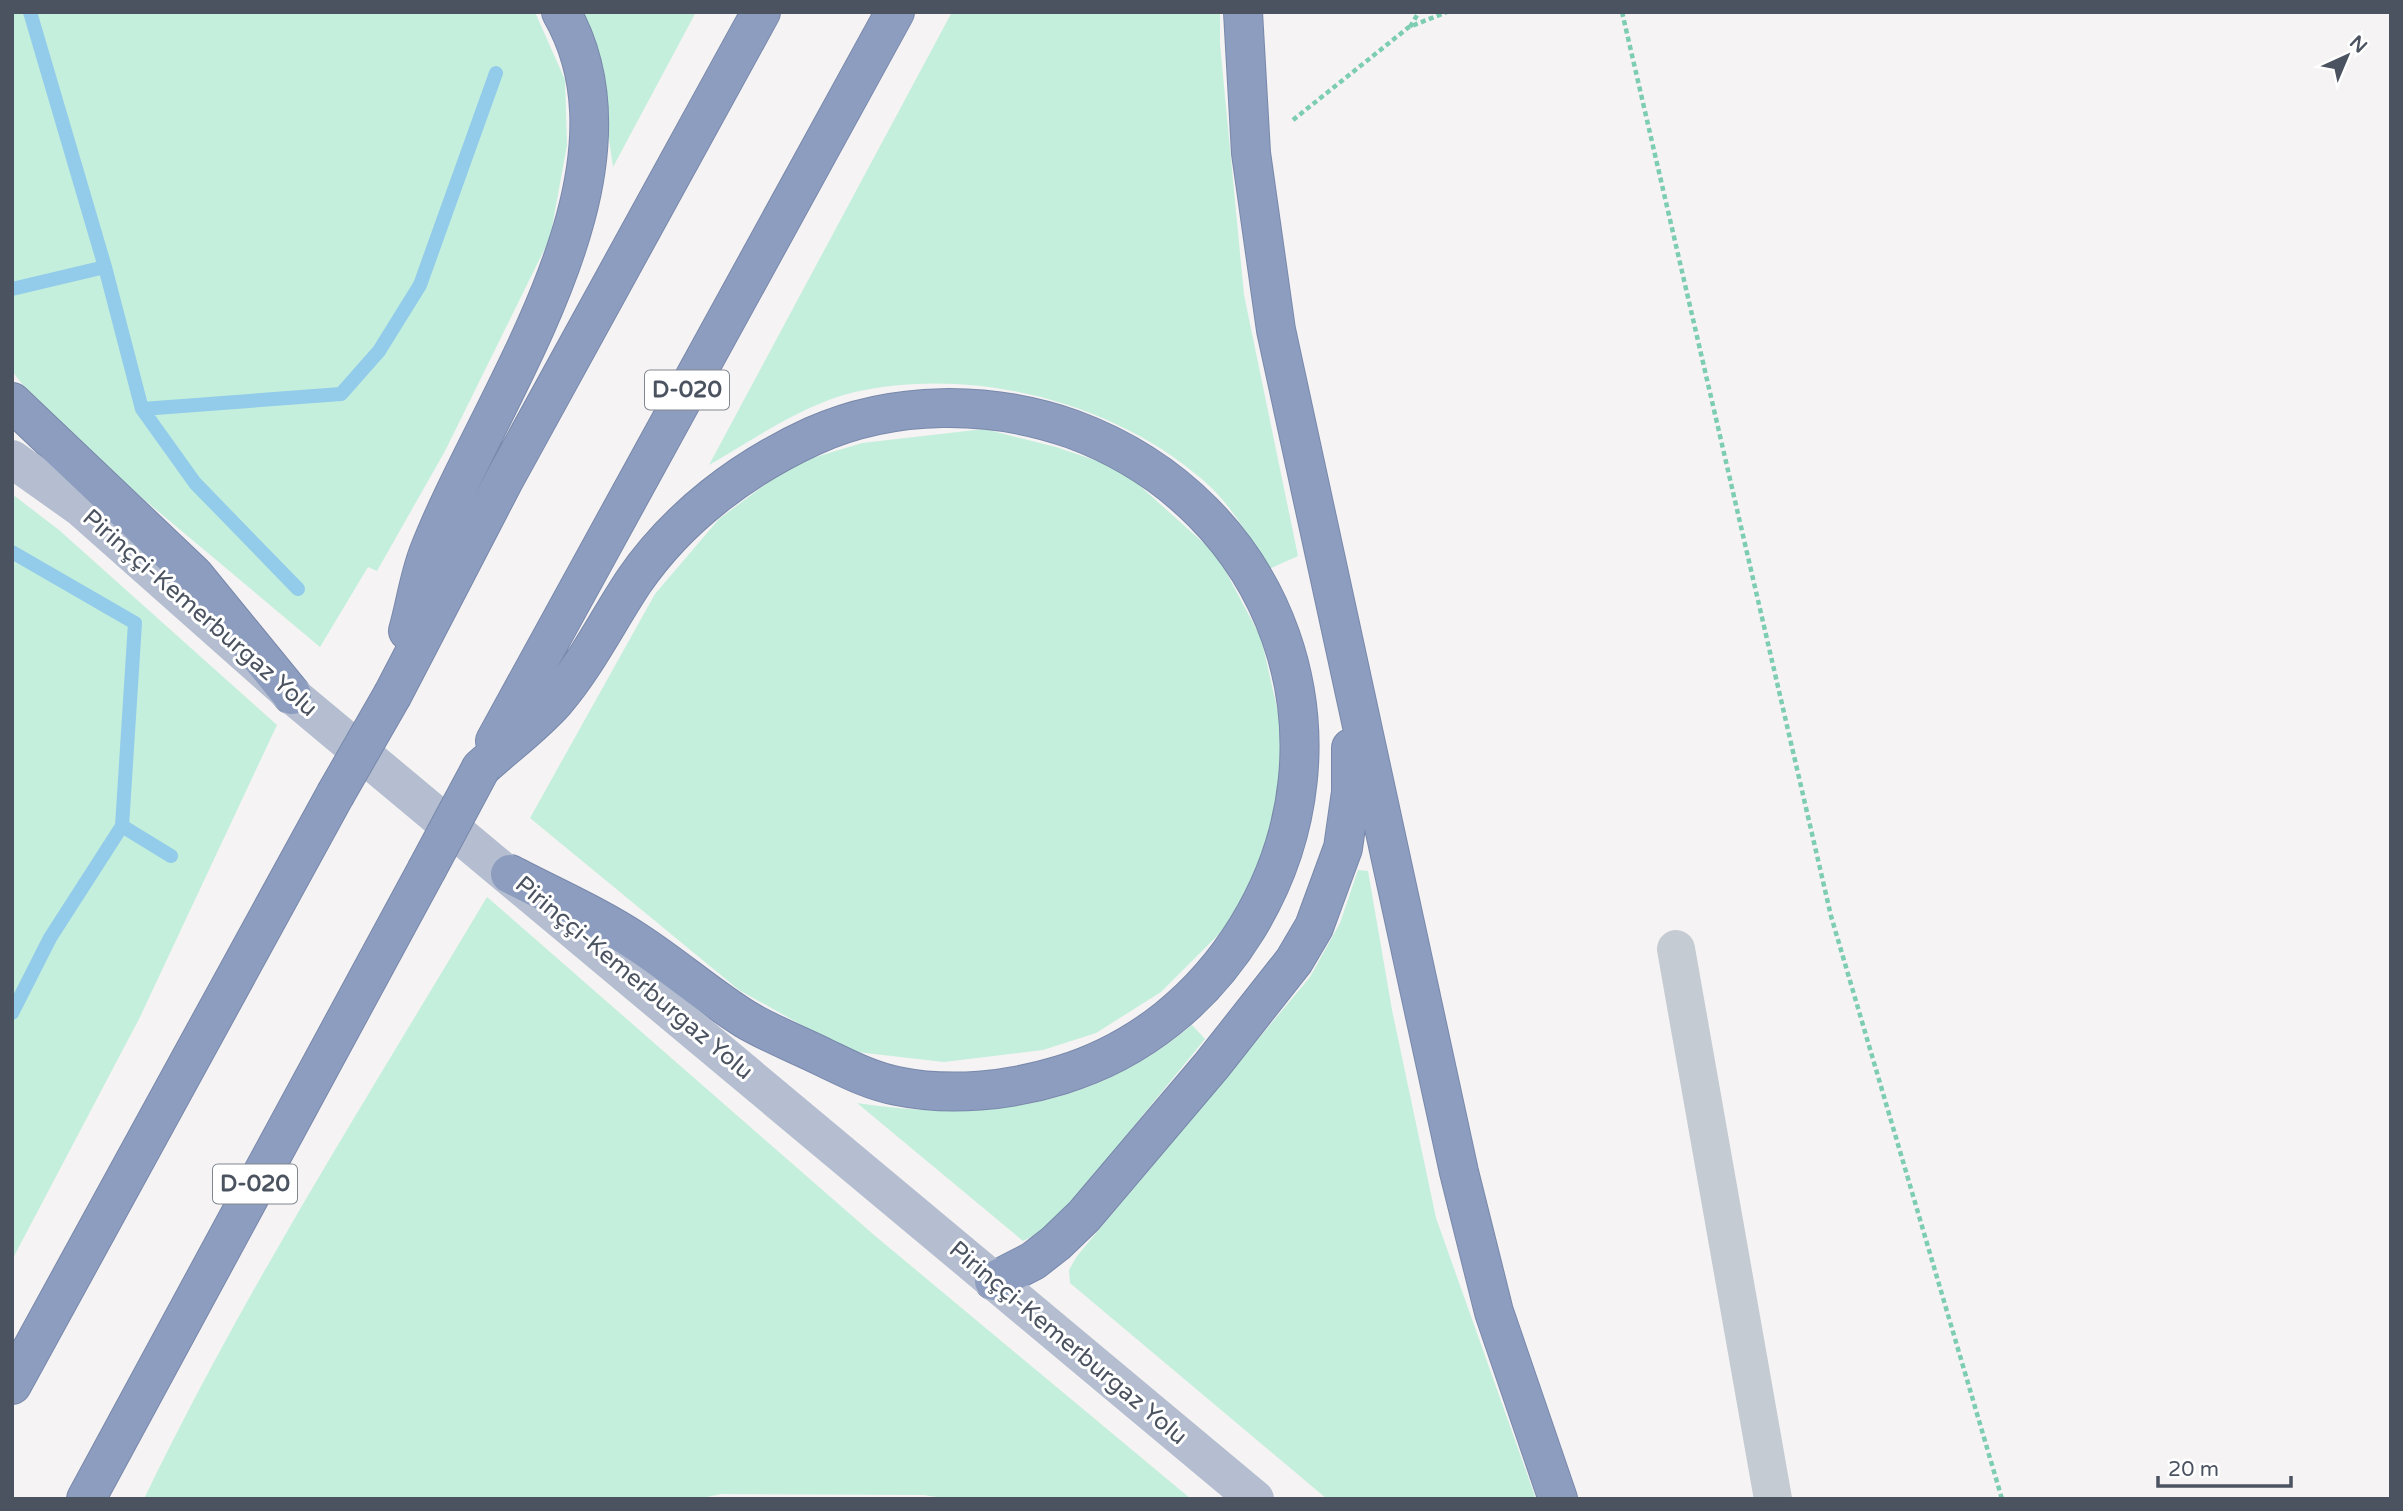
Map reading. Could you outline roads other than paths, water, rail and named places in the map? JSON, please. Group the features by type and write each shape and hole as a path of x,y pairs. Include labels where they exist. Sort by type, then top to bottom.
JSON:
{"highway":[{"path":"393,694 427,556 545,305 580,199 592,126 581,66 571,30 561,12"},
{"path":"12,1385 393,694 503,482 761,12"},
{"name":"D-020","path":"86,1499 481,768 895,12"},
{"path":"1243,12 1251,153 1276,330 1344,652 1459,1172 1494,1312 1558,1499"},
{"path":"12,402 194,575 292,695"},
{"path":"481,768 555,701 636,578 669,537 714,495 772,457 818,434 871,418 916,410 976,407 1046,420 1111,443 1165,477 1209,516 1241,555 1266,596 1290,669 1298,716 1300,760 1296,809 1280,862 1261,906 1223,965 1175,1013 1138,1041 1090,1066 1042,1081 994,1090 939,1091 874,1081 747,1020 632,938 510,874"},
{"path":"994,1281 1049,1249 1084,1216 1212,1065 1294,961 1314,927 1343,848 1351,792 1352,733 1344,652"}],"main road":[{"name":"Pirinççi-Kemerburgaz Yolu","path":"12,459 80,508 292,695 510,874 1255,1499"}],"lane":[{"path":"1676,949 1773,1499"}],"waterway":[{"path":"30,12 105,267 142,409 195,483 298,589"},
{"path":"142,409 341,394 379,351 420,285 496,73"},
{"path":"12,289 105,267"},
{"path":"12,552 135,623 122,826 50,938 12,1013"},
{"path":"122,826 171,856"}]}
